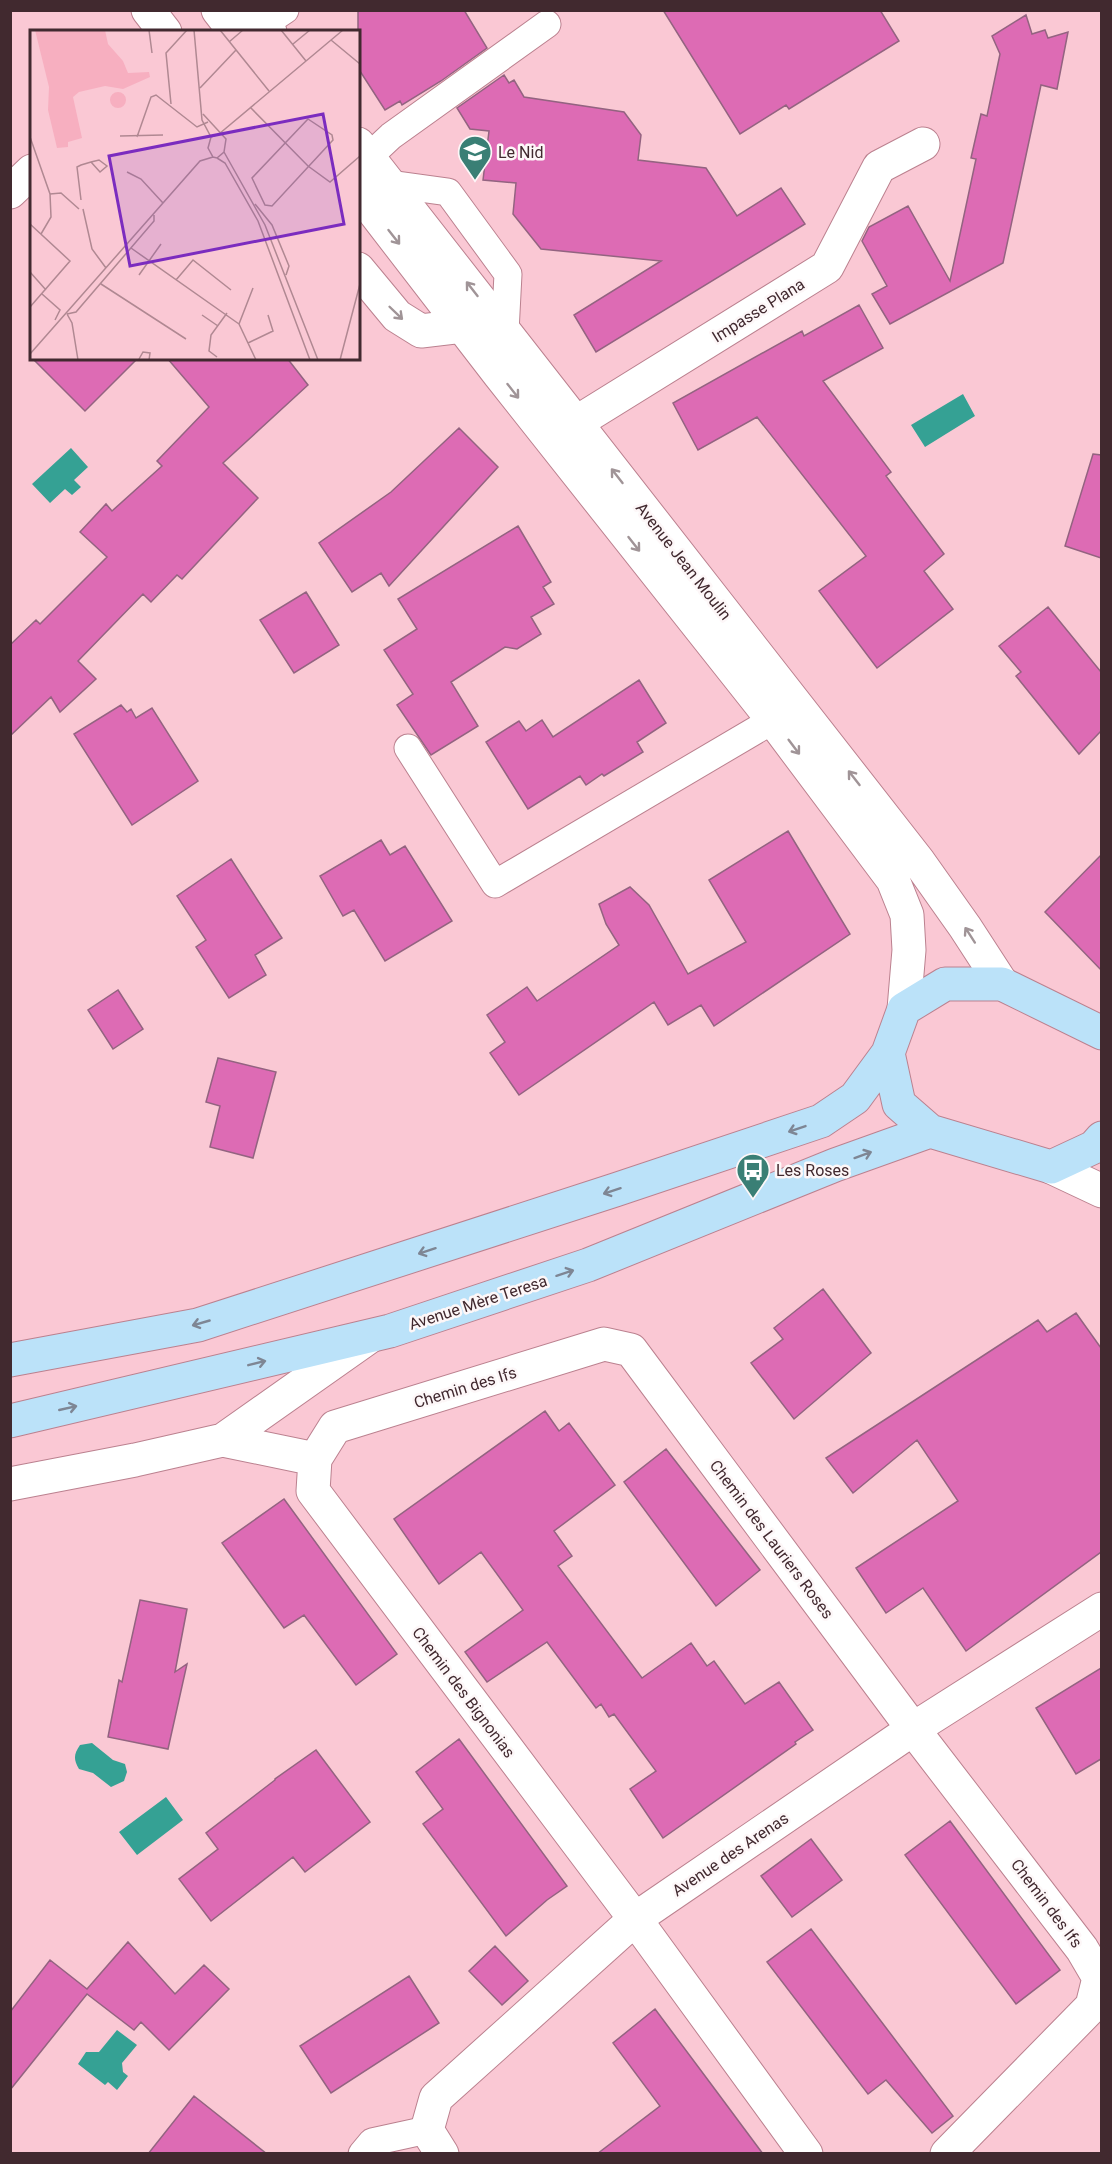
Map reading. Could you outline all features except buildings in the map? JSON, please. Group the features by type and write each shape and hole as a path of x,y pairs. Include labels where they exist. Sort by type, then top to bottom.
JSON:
{"main road":[{"path":"10,1360 198,1325 593,1198 821,1121 855,1098 888,1053 904,1008 945,984 1002,984 1101,1033"},
{"path":"888,1053 899,1104 930,1131 1051,1167 1094,1147 1101,1138"},
{"name":"Avenue Mère Teresa","path":"10,1421 390,1332 588,1265 835,1165 930,1131"}],"street":[{"path":"148,10 163,30"},
{"path":"218,10 261,23"},
{"name":"Impasse Plana","path":"563,431 827,267 879,167 923,144"},
{"name":"Avenue Jean Moulin","path":"362,156 372,193 463,326 563,431 919,862 1002,984"},
{"name":"Avenue Jean Moulin","path":"372,193 505,332 563,431 773,720 893,880 907,915 909,950 904,1008"},
{"path":"360,271 397,316 421,331 463,326"},
{"path":"1051,1167 1101,1191"},
{"path":"10,1484 223,1440 369,1337"},
{"name":"Chemin des Ifs","path":"315,1459 334,1427 604,1344 631,1350"},
{"name":"Chemin des Lauriers Roses","path":"631,1350 913,1729"},
{"path":"223,1440 315,1459"},
{"name":"Chemin des Bignonias","path":"315,1459 313,1491 635,1919"},
{"name":"Avenue des Arenas","path":"435,2142 436,2098 635,1919 913,1729 1101,1610"},
{"name":"Chemin des Ifs","path":"913,1729 1082,1949 1099,1978 1092,2006 947,2154"},
{"path":"635,1919 806,2154"}],"lane":[{"path":"362,156 547,24"},
{"path":"408,748 495,884 773,720"},
{"path":"362,2154 372,2142 435,2142"}],"shaded area":[{"path":"963,394 975,416 925,447 911,425"},
{"path":"71,448 88,467 74,480 81,487 72,495 65,489 50,503 32,484"},
{"path":"92,1743 113,1760 125,1764 127,1772 124,1781 111,1787 93,1773 79,1769 75,1759 76,1751 80,1745"},
{"path":"166,1797 183,1820 137,1855 119,1832"},
{"path":"117,2030 137,2045 122,2063 123,2072 128,2076 117,2090 108,2082 105,2085 78,2064 86,2052 99,2052"}],"place":[{"name":"Le Nid","path":"475,181"},
{"name":"Les Roses","path":"753,1199"}]}
